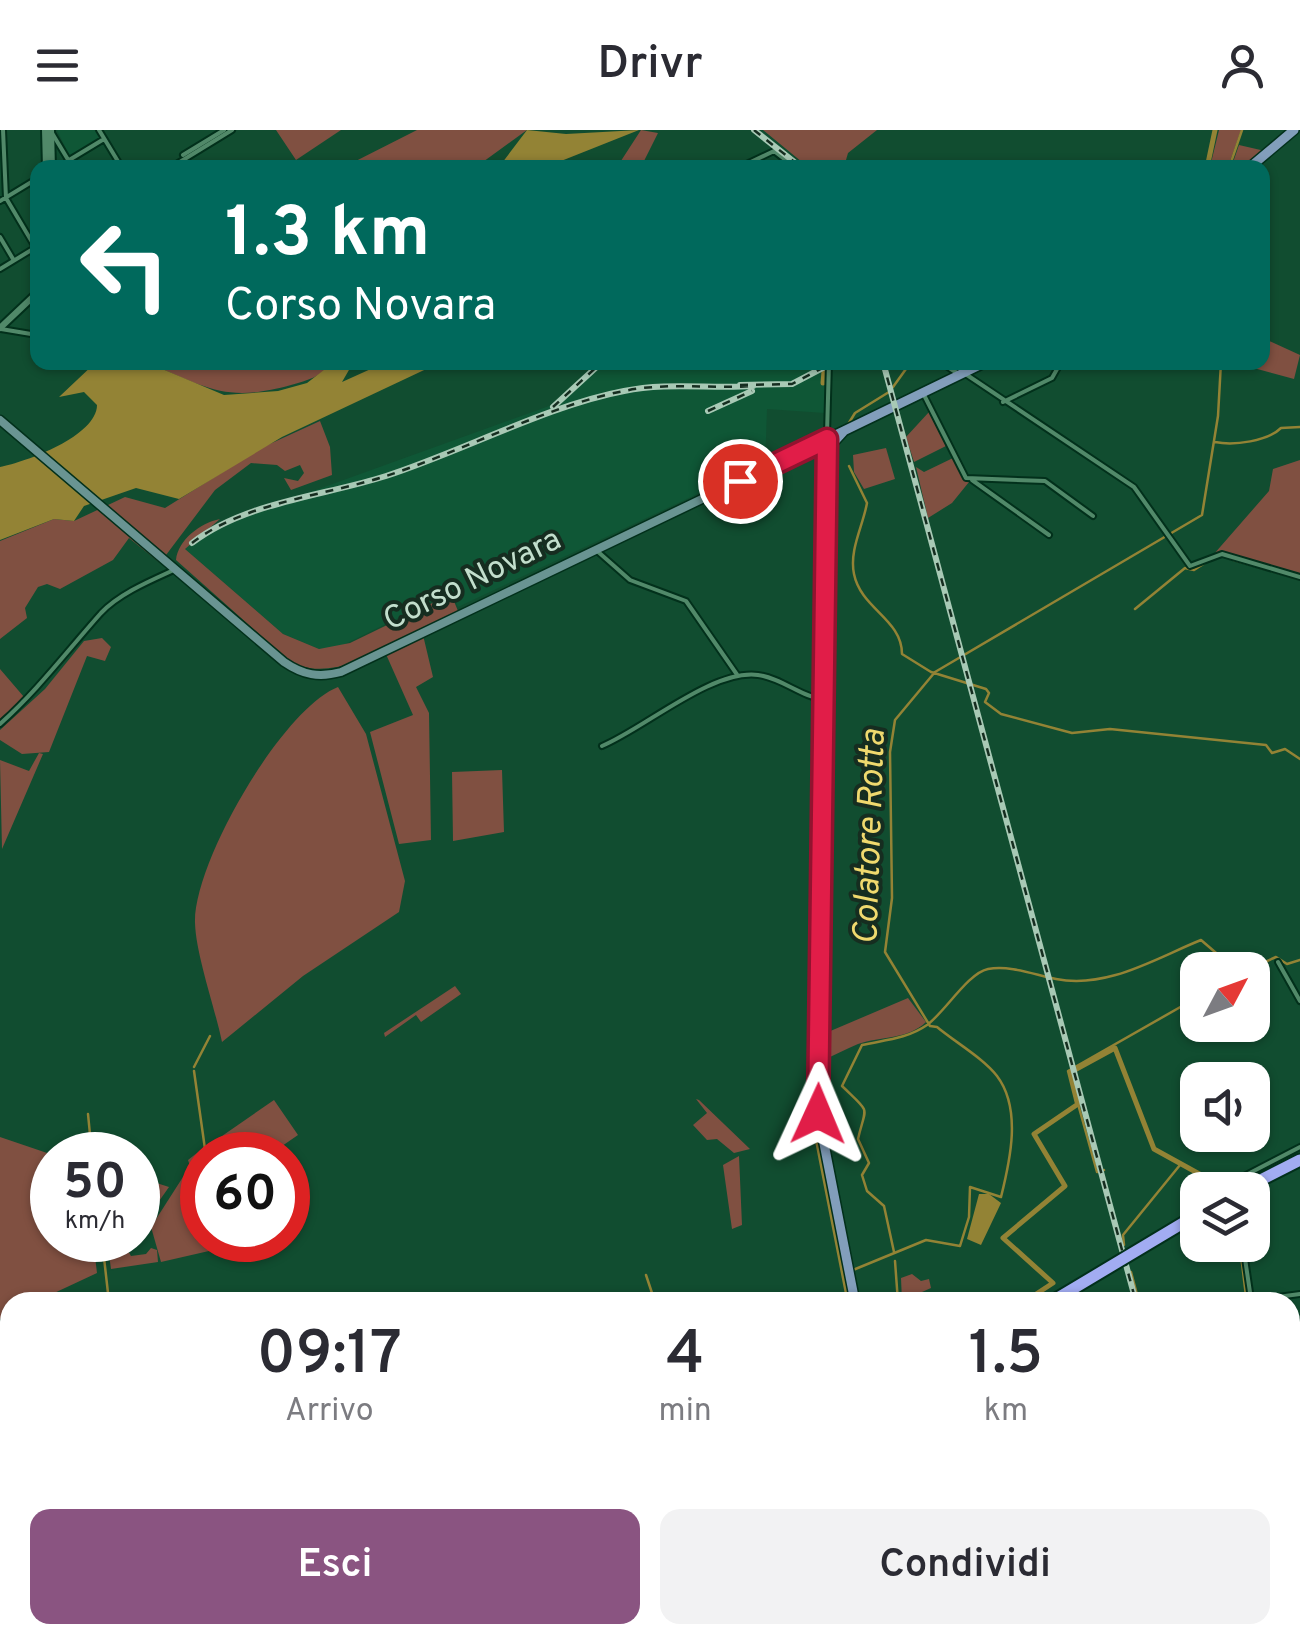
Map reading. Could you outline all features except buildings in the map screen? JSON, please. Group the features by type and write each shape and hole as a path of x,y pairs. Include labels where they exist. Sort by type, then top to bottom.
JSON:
{"highway":[{"path":"1270,1175 1300,1160"},
{"path":"1270,1183 1300,1168"},
{"path":"1068,1292 1180,1225"},
{"path":"1081,1292 1180,1233"}],"main road":[{"path":"1258,160 1294,130"},
{"name":"Corso Novara","path":"0,420 284,662 298,671 322,676 341,672 967,370"},
{"path":"828,457 844,431"},
{"path":"825,440 828,457 821,699 819,1125 853,1292"},
{"path":"808,448 820,450 828,457"}],"street":[{"path":"3,130 3,199 30,238"},
{"path":"49,130 68,160 104,138"},
{"path":"49,130 51,160"},
{"path":"99,130 117,160"},
{"path":"183,155 224,130"},
{"path":"183,160 232,130"},
{"path":"756,160 774,152 785,160"},
{"path":"3,199 30,183"},
{"path":"0,237 14,261"},
{"path":"0,269 30,251"},
{"path":"0,328 30,300"},
{"path":"0,328 30,334"},
{"path":"825,440 828,370"},
{"path":"955,370 1134,487 1190,566 1222,554 1300,578"},
{"path":"942,379 964,370"},
{"path":"1003,402 1052,378 1056,370"},
{"path":"923,393 962,473 1049,535"},
{"path":"972,480 1045,481 1094,516"},
{"path":"596,550 630,580 686,601 738,676"},
{"path":"0,724 41,686 102,613 150,580 176,570"},
{"path":"602,746 671,707 738,676 764,676 821,699"},
{"path":"1278,962 1300,1001"},
{"path":"1252,1172 1300,1147"},
{"path":"1245,1262 1250,1292"}],"shaded area":[{"path":"57,130 96,130 101,138 70,157"},
{"path":"276,130 341,130 296,160"},
{"path":"417,130 527,130 486,160 358,160"},
{"path":"527,130 566,134 639,130 564,160 504,160"},
{"path":"641,130 658,133 644,160 622,160"},
{"path":"763,130 877,130 848,153 846,160 799,160"},
{"path":"1219,130 1241,130 1230,160 1212,160"},
{"path":"1239,145 1265,151 1254,160 1234,160"},
{"path":"1270,341 1300,355 1294,379 1261,370 1270,370"},
{"path":"88,370 165,370 224,395 278,391 307,383 324,370 349,370 342,382 369,370 424,370 282,437 179,499 136,488 84,506 74,521 54,519 0,540 0,467 58,446 94,416 97,405 84,392 59,397"},
{"path":"164,370 325,370 308,380 250,393 218,390"},
{"path":"590,370 825,370 825,413 767,409 765,466 742,473 736,461 725,467 731,478 458,607 451,592 339,647 319,649 283,634 185,549 202,531 552,405"},
{"path":"929,412 946,446 914,462 906,437"},
{"path":"320,421 330,447 332,475 291,490 284,478 298,481 304,473 300,465 285,471 277,465 251,463 215,490 160,563 129,538 113,560 60,589 47,584 38,587 25,608 27,618 0,639 0,541 54,519 74,521 125,497 165,508 261,448"},
{"path":"886,448 895,479 864,489 854,472 853,455"},
{"path":"953,458 969,482 952,503 928,518 916,467 924,472"},
{"path":"1300,460 1300,576 1225,553 1214,554 1269,491 1273,469"},
{"path":"220,519 185,549 283,634 319,649 350,643 451,594 458,611 373,656 327,669 305,667 287,659 176,560 191,533"},
{"path":"423,635 433,677 416,687 429,713 431,840 399,844 370,732 413,715 385,652"},
{"path":"102,638 111,647 105,661 87,656 49,752 22,754 0,740 0,730 45,689 84,641"},
{"path":"0,669 24,697 0,720"},
{"path":"338,687 366,734 405,881 399,912 303,976 222,1042 196,936 198,897 225,828 268,756 316,701"},
{"path":"39,753 43,754 2,849 0,760 29,771"},
{"path":"502,770 504,832 453,841 452,772"},
{"path":"455,986 461,994 421,1022 416,1015 385,1037 384,1033"},
{"path":"908,998 926,1022 919,1028 858,1044 822,1061 821,1035"},
{"path":"696,1099 750,1149 734,1153 717,1139 707,1140 693,1125 707,1113"},
{"path":"274,1100 296,1132 228,1132"},
{"path":"0,1137 30,1147 30,1262 96,1262 97,1273 56,1292 0,1292"},
{"path":"739,1156 742,1225 732,1229 723,1165"},
{"path":"180,1182 180,1258 161,1262 160,1258 160,1213"},
{"path":"160,1184 169,1187 160,1200"},
{"path":"979,1194 989,1194 1001,1203 981,1245 967,1239"},
{"path":"110,1262 158,1262 111,1269"},
{"path":"912,1274 921,1281 929,1279 931,1288 902,1292 901,1278"}],"waterway":[{"path":"1209,160 1215,130"},
{"path":"1232,160 1242,130"},
{"path":"893,387 905,370"},
{"name":"Colatore Rotta","path":"853,1270 926,1240 960,1246 969,1217 970,1187 1001,1197 1012,1135 1009,1104 997,1076 968,1050 930,1026 885,952 892,898 890,752 895,720 935,672 1202,515 1218,416 1221,370"},
{"path":"823,383 824,371"},
{"path":"847,426 855,413 889,392"},
{"path":"1215,442 1250,441 1281,428 1300,427"},
{"path":"823,456 813,1118 847,1292"},
{"path":"849,466 867,503 855,547 854,574 864,596 895,632 902,654 931,672 986,689 989,693 985,702 1001,714 1072,733 1110,729 1266,745 1272,753 1285,749 1300,759"},
{"path":"1234,560 1300,579"},
{"path":"1135,609 1185,568 1194,570 1208,561"},
{"path":"894,1252 884,1206 867,1191 862,1175 869,1163 858,1139 864,1110 842,1086 862,1045 919,1030 973,978 988,969 1094,980 1131,970 1201,940 1215,952"},
{"path":"1270,960 1276,957 1287,964 1300,960"},
{"path":"1076,1103 1068,1071 1180,1007"},
{"path":"194,1067 210,1036"},
{"path":"1039,1292 1053,1283 1003,1238 1065,1186 1034,1134 1078,1104 1071,1072 1115,1048 1154,1149 1196,1172"},
{"path":"194,1071 203,1132"},
{"path":"1078,1104 1097,1172 1104,1170"},
{"path":"88,1114 90,1132"},
{"path":"1124,1245 1123,1235 1180,1165"},
{"path":"895,1261 897,1292"},
{"path":"104,1262 108,1292"},
{"path":"1243,1262 1247,1292"},
{"path":"1131,1272 1136,1292"},
{"path":"646,1275 652,1292"}],"railway":[{"path":"754,130 792,160"},
{"path":"553,407 593,370"},
{"path":"740,385 792,384 819,370"},
{"path":"885,370 1133,1292"},
{"path":"192,543 213,529 260,509 386,476 595,398 656,387 753,386"},
{"path":"708,411 752,391"}],"route":[{"path":"740,481 827,439 830,452 818,1114"}]}
